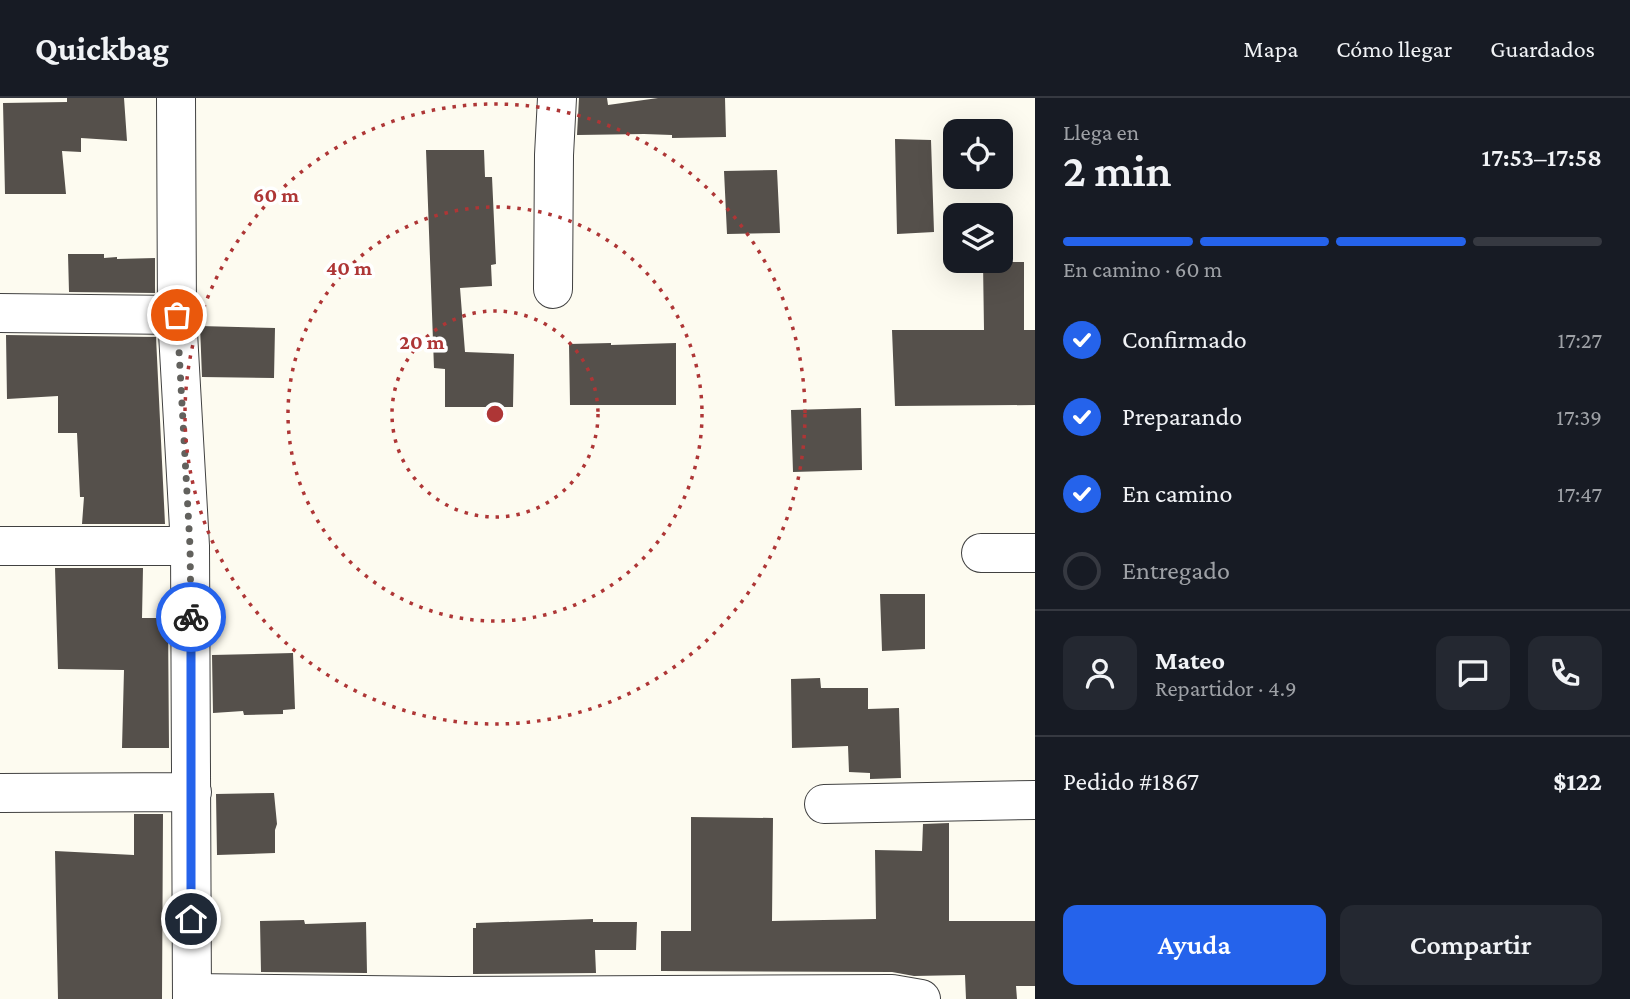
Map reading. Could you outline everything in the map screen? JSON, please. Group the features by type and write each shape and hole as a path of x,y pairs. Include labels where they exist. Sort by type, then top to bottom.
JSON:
{"street":[{"path":"176,98 177,315 190,546 192,996 450,998 892,994 921,999"},
{"path":"553,289 557,98"},
{"path":"0,313 177,315"},
{"path":"0,546 190,546"},
{"path":"981,553 1035,553"},
{"path":"0,793 192,792"},
{"path":"824,804 1035,800"}],"building":[{"path":"67,98 124,98 127,141 81,138 81,152 62,151 66,194 5,194 3,103 67,102"},
{"path":"579,98 607,98 608,105 658,98 725,98 726,137 577,135"},
{"path":"895,139 931,140 934,232 897,234"},
{"path":"426,150 484,150 485,177 492,177 496,264 491,265 492,286 460,288 465,352 514,354 513,407 445,407 445,369 434,368"},
{"path":"777,170 780,233 727,234 724,171"},
{"path":"68,254 104,254 104,258 117,259 155,258 155,293 69,292"},
{"path":"1013,262 1024,262 1024,330 1035,330 1035,405 895,406 892,330 984,330 983,273 1013,273"},
{"path":"200,326 275,328 274,378 202,377"},
{"path":"6,335 156,337 165,524 82,524 84,497 80,497 77,433 58,433 58,396 7,399"},
{"path":"676,343 676,405 570,405 569,344"},
{"path":"861,408 862,470 793,472 791,410"},
{"path":"55,568 143,568 142,618 168,618 169,748 122,748 124,670 58,669"},
{"path":"880,594 925,594 925,649 882,651"},
{"path":"293,653 295,709 283,710 283,714 244,715 243,711 213,713 212,655"},
{"path":"820,678 821,688 868,688 868,709 899,708 901,778 870,779 870,773 849,772 848,746 792,748 791,679"},
{"path":"274,793 277,824 275,853 217,855 216,794"},
{"path":"134,814 163,814 162,999 58,999 55,851 134,855"},
{"path":"691,817 773,818 772,921 876,919 875,850 922,851 923,824 949,823 949,921 1035,921 1035,986 1016,986 1017,999 966,999 965,975 661,971 661,931 691,931"},
{"path":"593,919 593,922 637,922 636,950 595,950 596,973 473,974 473,928 476,928 476,923"},
{"path":"304,920 305,924 366,922 367,973 261,972 260,921"}],"way so far":[{"path":"177,315 190,546 191,617"}],"route":[{"path":"191,617 191,919"}]}
